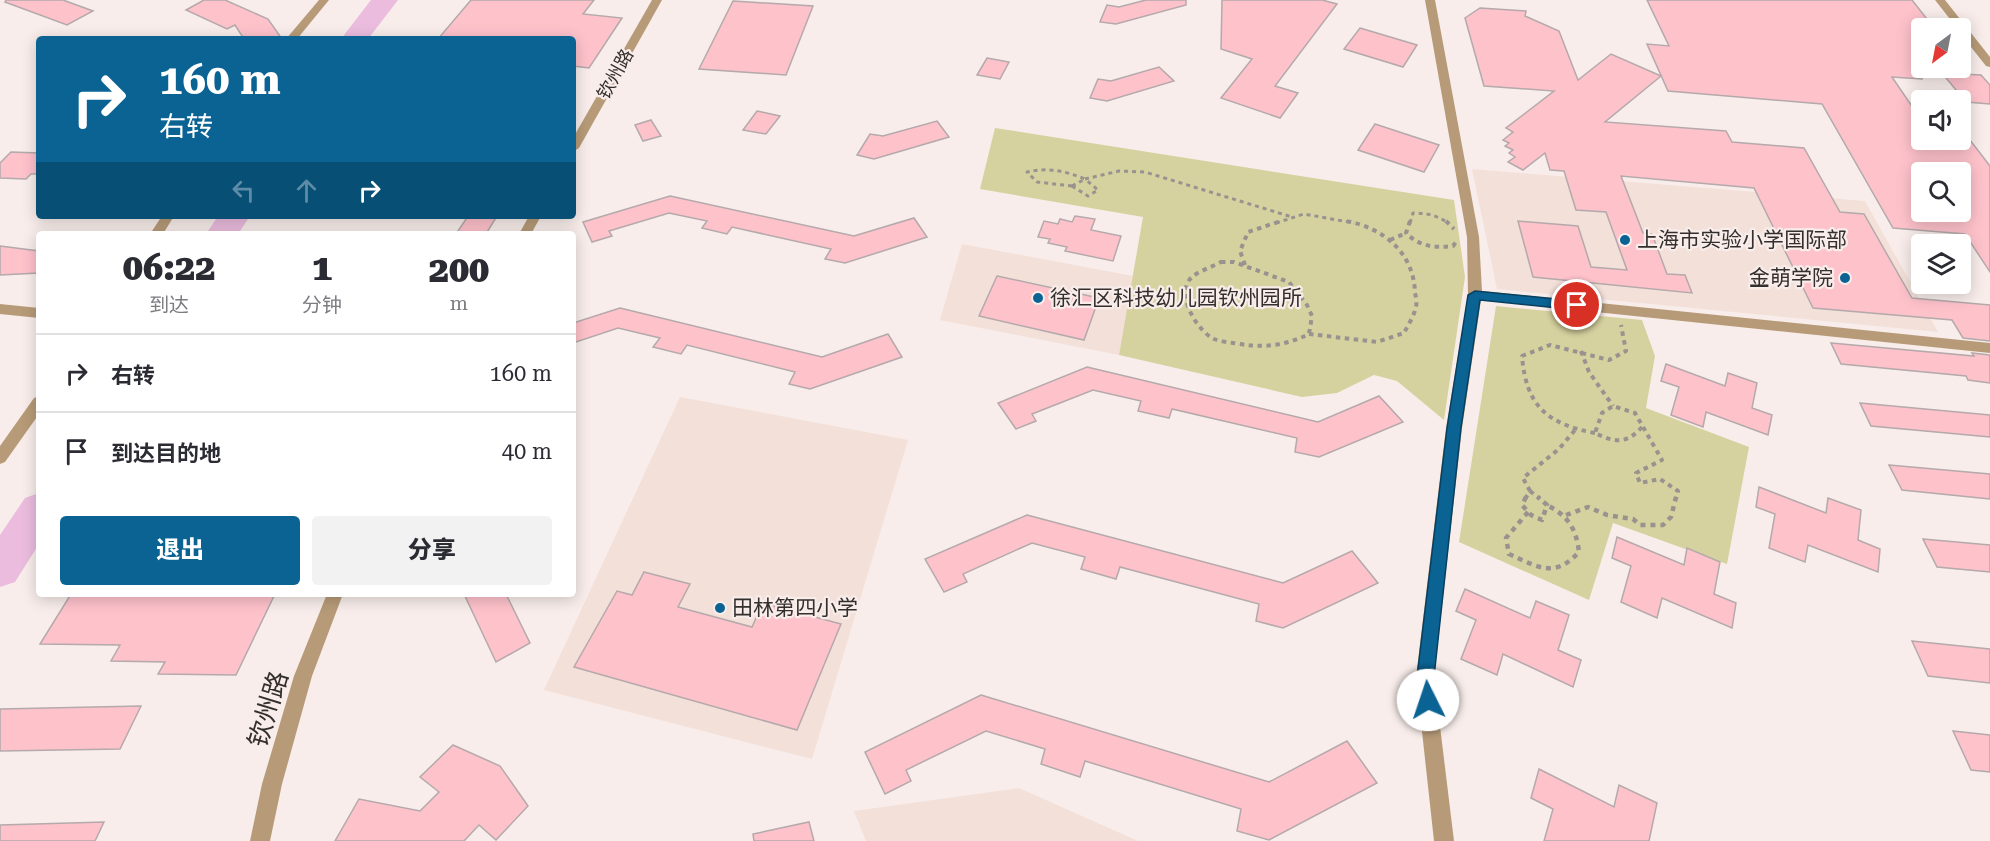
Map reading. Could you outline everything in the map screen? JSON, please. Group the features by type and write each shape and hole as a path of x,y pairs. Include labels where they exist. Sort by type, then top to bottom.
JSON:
{"street":[{"path":"294,36 324,0"},
{"name":"钦州路","path":"576,143 657,0"},
{"path":"1430,0 1475,295 1454,428 1425,677 1444,841"},
{"path":"1940,0 1990,64"},
{"path":"1475,295 1990,348"},
{"path":"0,309 36,313"},
{"path":"0,458 36,406"},
{"name":"钦州路","path":"260,841 303,676 334,597"}],"path":[{"path":"1039,169 1062,170 1086,179 1098,190 1088,196 1072,186 1037,182 1027,172 1039,169"},
{"path":"1072,186 1086,179 1119,171 1145,172 1293,217"},
{"path":"1390,240 1406,232 1413,213 1424,212 1449,221 1467,237 1453,246 1434,248 1417,242 1406,232"},
{"path":"1245,265 1240,251 1248,232 1304,214 1360,224 1390,240 1409,261 1415,283 1416,307 1404,333 1377,342 1309,334 1293,342 1273,347 1256,347 1214,339 1194,319 1185,297 1185,287 1192,277 1221,262 1245,265 1289,282 1307,305 1312,316 1309,334"},
{"path":"1618,309 1626,351 1609,360 1581,351 1550,345 1522,356 1522,378 1531,398 1543,412 1559,424 1575,430 1595,433 1613,442 1632,438 1642,427"},
{"path":"1566,515 1588,507 1607,515 1633,519 1640,525 1663,525 1671,517 1678,491 1660,479 1640,483 1636,473 1662,460 1635,413 1613,406 1591,370 1583,362 1581,351"},
{"path":"1595,433 1602,413 1613,406"},
{"path":"1528,512 1506,538 1509,554 1550,570 1568,566 1579,552 1578,536 1566,515 1547,505 1530,491 1523,478 1559,450 1575,430"},
{"path":"1530,491 1522,505 1528,512 1542,520 1547,505"}],"shaded area":[{"path":"995,128 1454,200 1465,277 1444,420 1397,381 1374,375 1337,393 1302,397 1119,355 1143,217 980,189"},
{"name":"上海市实验小学国际部","path":"1472,169 1865,201 1911,284 1911,294 1917,294 1938,332 1497,289"},
{"name":"徐汇区科技幼儿园钦州园所","path":"962,244 1133,276 1119,355 940,320"},
{"path":"1496,306 1642,320 1655,356 1646,408 1749,447 1727,564 1613,523 1589,600 1459,542"},
{"name":"田林第四小学","path":"680,397 908,440 812,759 544,690"},
{"path":"1019,788 1138,841 866,841 854,811"}],"building":[{"path":"6,0 63,0 93,11 67,25 5,2"},
{"path":"204,0 225,0 268,19 280,36 242,36 235,25 227,29 186,10"},
{"path":"471,0 594,0 583,14 622,18 589,68 576,66 576,36 441,36"},
{"path":"1146,0 1186,0 1186,5 1116,24 1100,22 1107,5 1119,7"},
{"path":"1222,0 1322,0 1337,4 1275,86 1298,93 1280,118 1221,98 1252,59 1221,49"},
{"path":"1647,0 1912,0 1926,18 1911,18 1911,78 1922,79 1892,77 1911,105 1911,150 1971,150 1971,141 1990,166 1990,272 1971,243 1971,234 1893,228 1822,104 1668,91 1647,44 1669,46"},
{"path":"733,1 813,6 786,75 699,69"},
{"path":"1480,8 1526,11 1525,16 1559,31 1578,80 1611,54 1661,76 1605,122 1726,131 1732,142 1804,148 1840,212 1864,214 1912,298 1990,305 1990,341 1963,338 1952,320 1813,308 1754,188 1621,176 1643,233 1652,234 1667,274 1685,275 1692,293 1533,277 1518,221 1578,226 1591,267 1627,270 1606,212 1576,210 1564,171 1550,170 1545,153 1523,170 1508,162 1515,157 1509,153 1513,150 1505,146 1509,143 1503,140 1513,132 1506,128 1554,91 1484,86 1465,18"},
{"path":"1360,28 1417,45 1403,67 1344,49"},
{"path":"987,58 1009,62 1000,79 977,75"},
{"path":"1159,67 1174,81 1107,101 1090,98 1098,79 1111,81"},
{"path":"1971,74 1981,75 1990,85 1990,104 1971,102 1971,90 1956,90 1946,78 1971,78"},
{"path":"757,111 780,116 766,134 743,130"},
{"path":"651,120 661,136 643,141 635,125"},
{"path":"937,121 949,137 874,159 857,155 870,134 883,136"},
{"path":"1375,124 1439,145 1424,172 1358,150"},
{"path":"11,152 36,153 36,174 31,174 26,179 0,178 0,163"},
{"path":"670,196 854,236 914,218 927,237 845,263 825,259 831,249 732,227 727,234 702,228 707,221 669,213 609,231 612,236 592,242 583,222"},
{"path":"1075,216 1095,219 1091,230 1121,236 1113,261 1065,251 1067,247 1048,243 1050,239 1038,237 1044,221 1058,224 1060,219 1072,222"},
{"path":"466,219 495,219 488,231 458,231"},
{"path":"0,246 36,251 36,273 0,275"},
{"path":"997,276 1099,298 1084,340 979,316"},
{"path":"620,308 822,357 888,334 902,357 810,389 789,384 795,372 687,345 681,354 653,347 660,338 618,328 576,342 576,322"},
{"path":"1831,343 1974,356 1972,353 1990,355 1990,383 1968,380 1966,376 1841,364"},
{"path":"1666,364 1725,386 1728,373 1757,383 1752,408 1772,415 1768,435 1706,412 1703,427 1671,415 1679,387 1661,381"},
{"path":"1087,367 1318,422 1379,396 1403,422 1319,457 1295,452 1297,438 1172,409 1169,418 1138,411 1141,401 1093,390 1032,414 1036,421 1016,429 998,403"},
{"path":"1860,403 1990,415 1990,437 1871,426"},
{"path":"1889,465 1990,474 1990,499 1902,490"},
{"path":"1759,487 1826,513 1828,498 1861,510 1858,540 1880,549 1878,572 1808,545 1805,562 1769,548 1775,514 1756,507"},
{"path":"1027,515 1283,583 1352,551 1378,583 1283,628 1256,621 1259,604 1120,567 1116,579 1081,569 1085,557 1032,543 963,574 967,582 944,592 925,559"},
{"path":"1617,537 1684,565 1687,548 1720,562 1714,594 1736,603 1732,628 1662,598 1657,618 1621,602 1631,566 1612,558"},
{"path":"1923,539 1990,545 1990,572 1937,567"},
{"path":"644,572 690,584 678,607 752,627 763,603 841,624 797,730 574,667 617,591 632,595"},
{"path":"1465,589 1530,618 1536,601 1569,615 1558,650 1581,660 1573,687 1503,654 1497,675 1461,659 1476,620 1456,611"},
{"path":"69,597 274,597 236,675 158,674 165,662 111,661 120,645 40,644"},
{"path":"465,597 507,597 530,643 496,662"},
{"path":"1912,641 1990,649 1990,683 1928,676"},
{"path":"981,695 1269,782 1347,741 1377,783 1269,840 1237,831 1241,809 1085,761 1080,777 1041,764 1045,749 986,731 906,770 911,781 885,794 865,752"},
{"path":"141,706 120,749 0,751 0,709"},
{"path":"1953,731 1990,735 1990,772 1971,770"},
{"path":"453,745 500,766 528,806 496,840 479,825 464,841 335,841 359,799 420,811 439,792 420,777"},
{"path":"1539,769 1614,807 1619,785 1657,803 1649,841 1544,841 1553,809 1531,798"},
{"path":"104,822 95,841 0,841 0,825"},
{"path":"809,822 814,841 754,841 753,834"}],"waterway":[{"path":"356,36 385,0"},
{"path":"224,231 232,219"},
{"path":"0,569 36,515"}],"place":[{"name":"上海市实验小学国际部","path":"1625,240"},
{"name":"金萌学院","path":"1845,278"},
{"name":"徐汇区科技幼儿园钦州园所","path":"1038,298"},
{"name":"田林第四小学","path":"720,608"}],"route":[{"path":"1428,700 1425,677 1454,428 1475,295 1577,305"}]}
